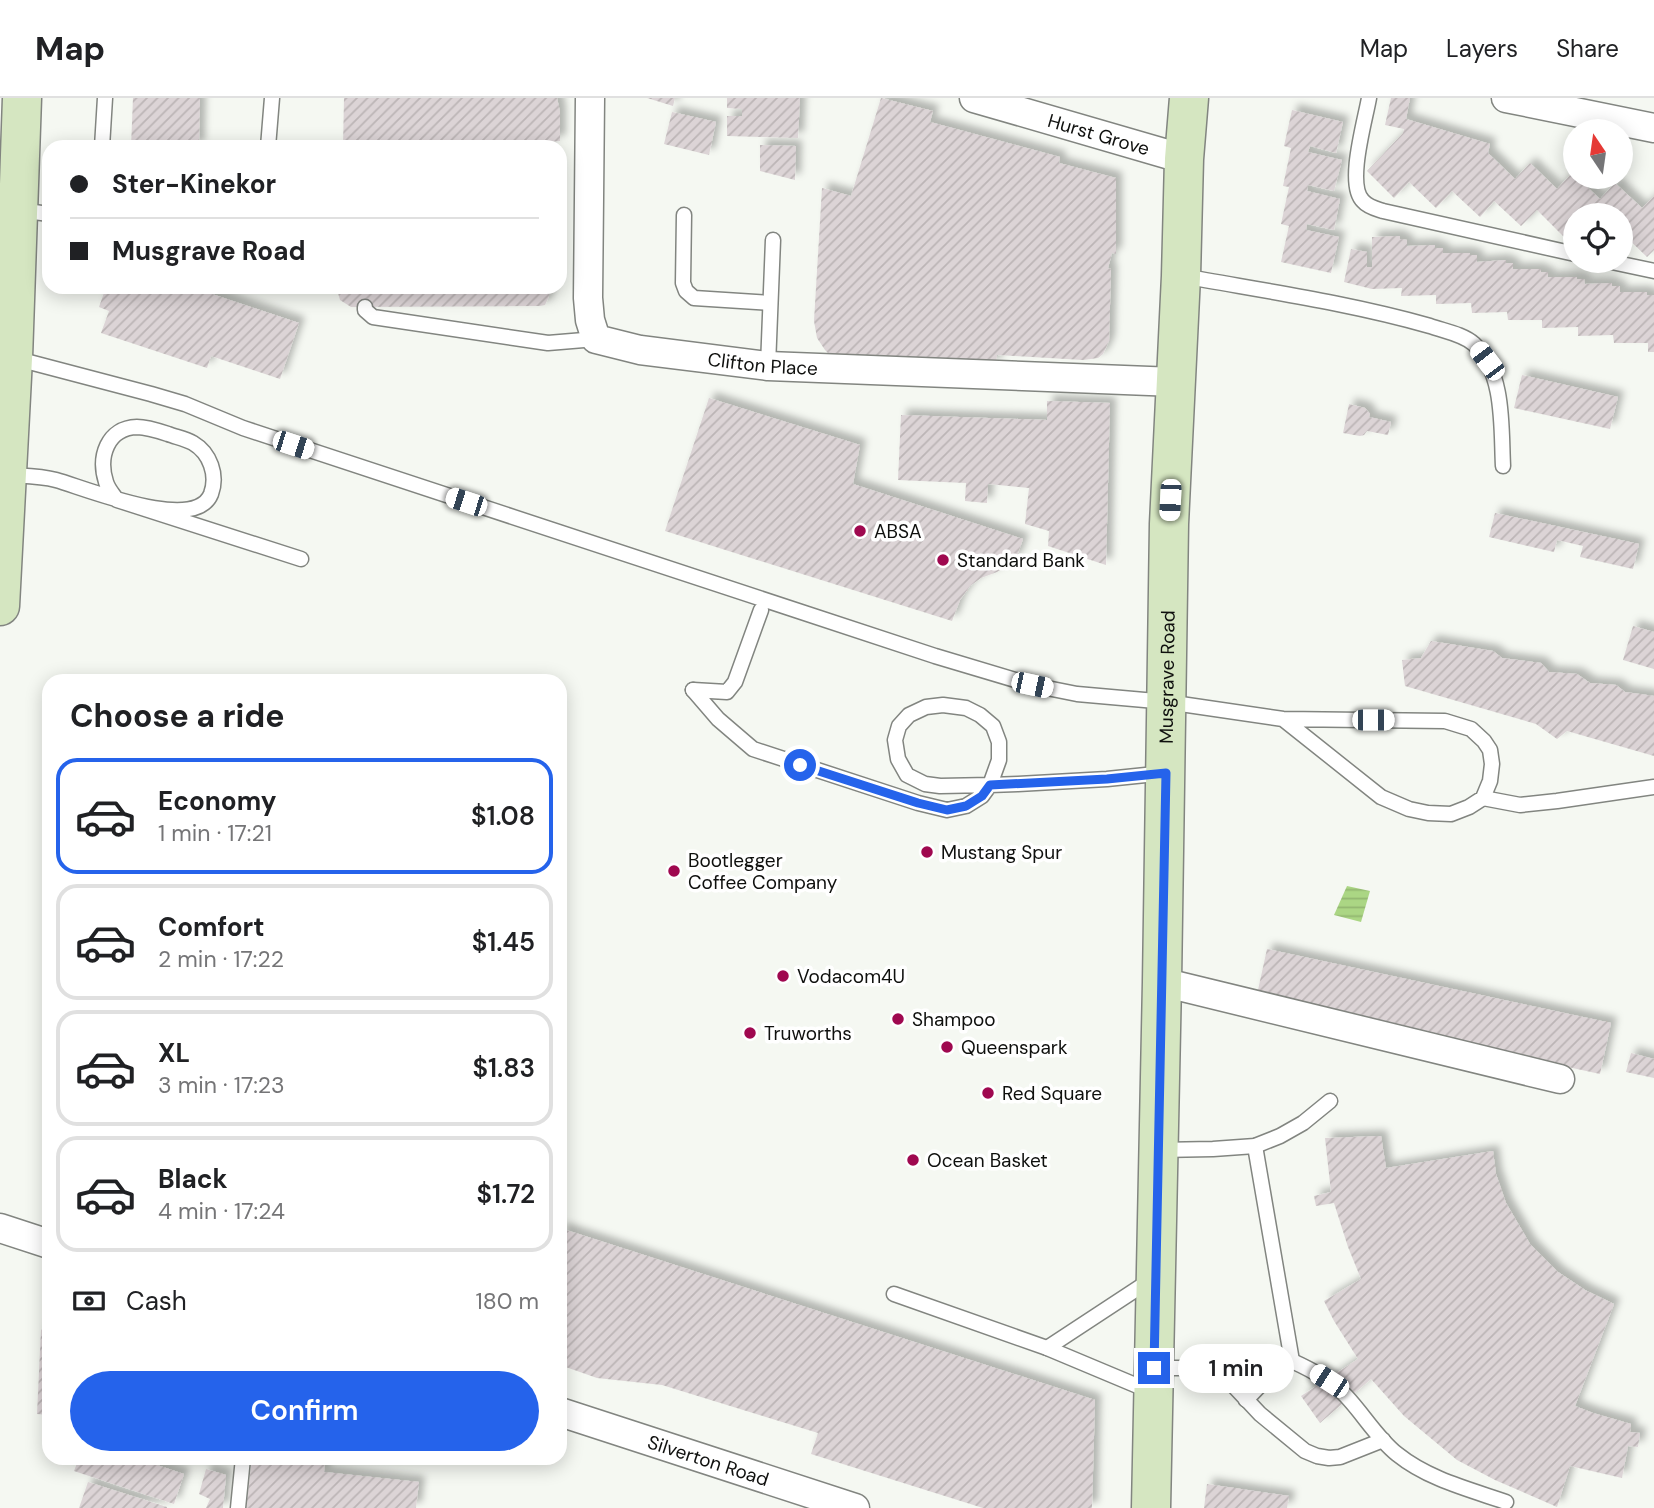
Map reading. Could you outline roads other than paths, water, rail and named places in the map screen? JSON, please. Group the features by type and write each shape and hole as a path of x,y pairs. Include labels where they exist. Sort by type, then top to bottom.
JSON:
{"street":[{"path":"0,606 22,211 22,98"},
{"path":"590,98 588,298 590,320 596,339"},
{"name":"Hurst Grove","path":"974,98 1184,159"},
{"name":"Musgrave Road","path":"1151,1508 1169,524 1184,159 1189,98"},
{"path":"1506,98 1654,128"},
{"name":"Clifton Place","path":"596,339 640,350 768,366 1175,382"},
{"path":"1162,982 1560,1079"},
{"path":"0,1228 42,1242"},
{"name":"Silverton Road","path":"567,1414 855,1508"}],"lane":[{"path":"102,140 105,98"},
{"path":"268,140 271,98"},
{"path":"1369,98 1355,174 1357,191 1368,205 1383,211 1563,251"},
{"path":"684,215 683,283 689,295 694,298 770,303"},
{"path":"768,366 773,240"},
{"path":"1633,267 1654,271"},
{"path":"1181,276 1397,317 1457,334 1474,344 1487,361 1498,391 1503,466"},
{"path":"365,307 373,317 548,343 596,339"},
{"path":"13,358 186,404 243,428 935,656 1032,685 1077,694 1167,702 1283,719 1445,721 1471,730 1484,741 1490,750 1490,781 1483,798 1451,814 1409,809 1381,797 1283,719"},
{"path":"137,427 170,435 195,444 211,462 214,481 211,496 193,508 166,510 117,500 106,485 104,451 110,440 122,431 137,427"},
{"path":"7,475 54,479 301,559"},
{"path":"761,610 735,682 727,692 693,690 718,719 753,749 918,803 947,810 966,806 982,796 990,785 999,760 999,742 993,726 980,715 966,708 943,705 926,707 909,715 899,726 895,740 898,759 908,775 925,784 990,785 1166,773"},
{"path":"1483,798 1520,805 1654,787"},
{"path":"1158,1150 1255,1146 1303,1123 1330,1101"},
{"path":"1255,1146 1292,1361"},
{"path":"1047,1348 1156,1276"},
{"path":"894,1294 1047,1348 1154,1380 1203,1368 1215,1371 1304,1451 1317,1455 1340,1457 1383,1440"},
{"path":"1246,1400 1272,1373 1292,1361"},
{"path":"1292,1361 1313,1371 1337,1388 1383,1440 1415,1467 1506,1503"},
{"path":"238,1508 242,1465"}],"place":[{"name":"ABSA","path":"860,531"},
{"name":"Standard Bank","path":"943,560"},
{"name":"Mustang Spur","path":"927,852"},
{"name":"Bootlegger Coffee Company","path":"674,871"},
{"name":"Vodacom4U","path":"783,976"},
{"name":"Shampoo","path":"898,1019"},
{"name":"Truworths","path":"750,1033"},
{"name":"Queenspark","path":"947,1047"},
{"name":"Red Square","path":"988,1093"},
{"name":"Ocean Basket","path":"913,1160"}]}
